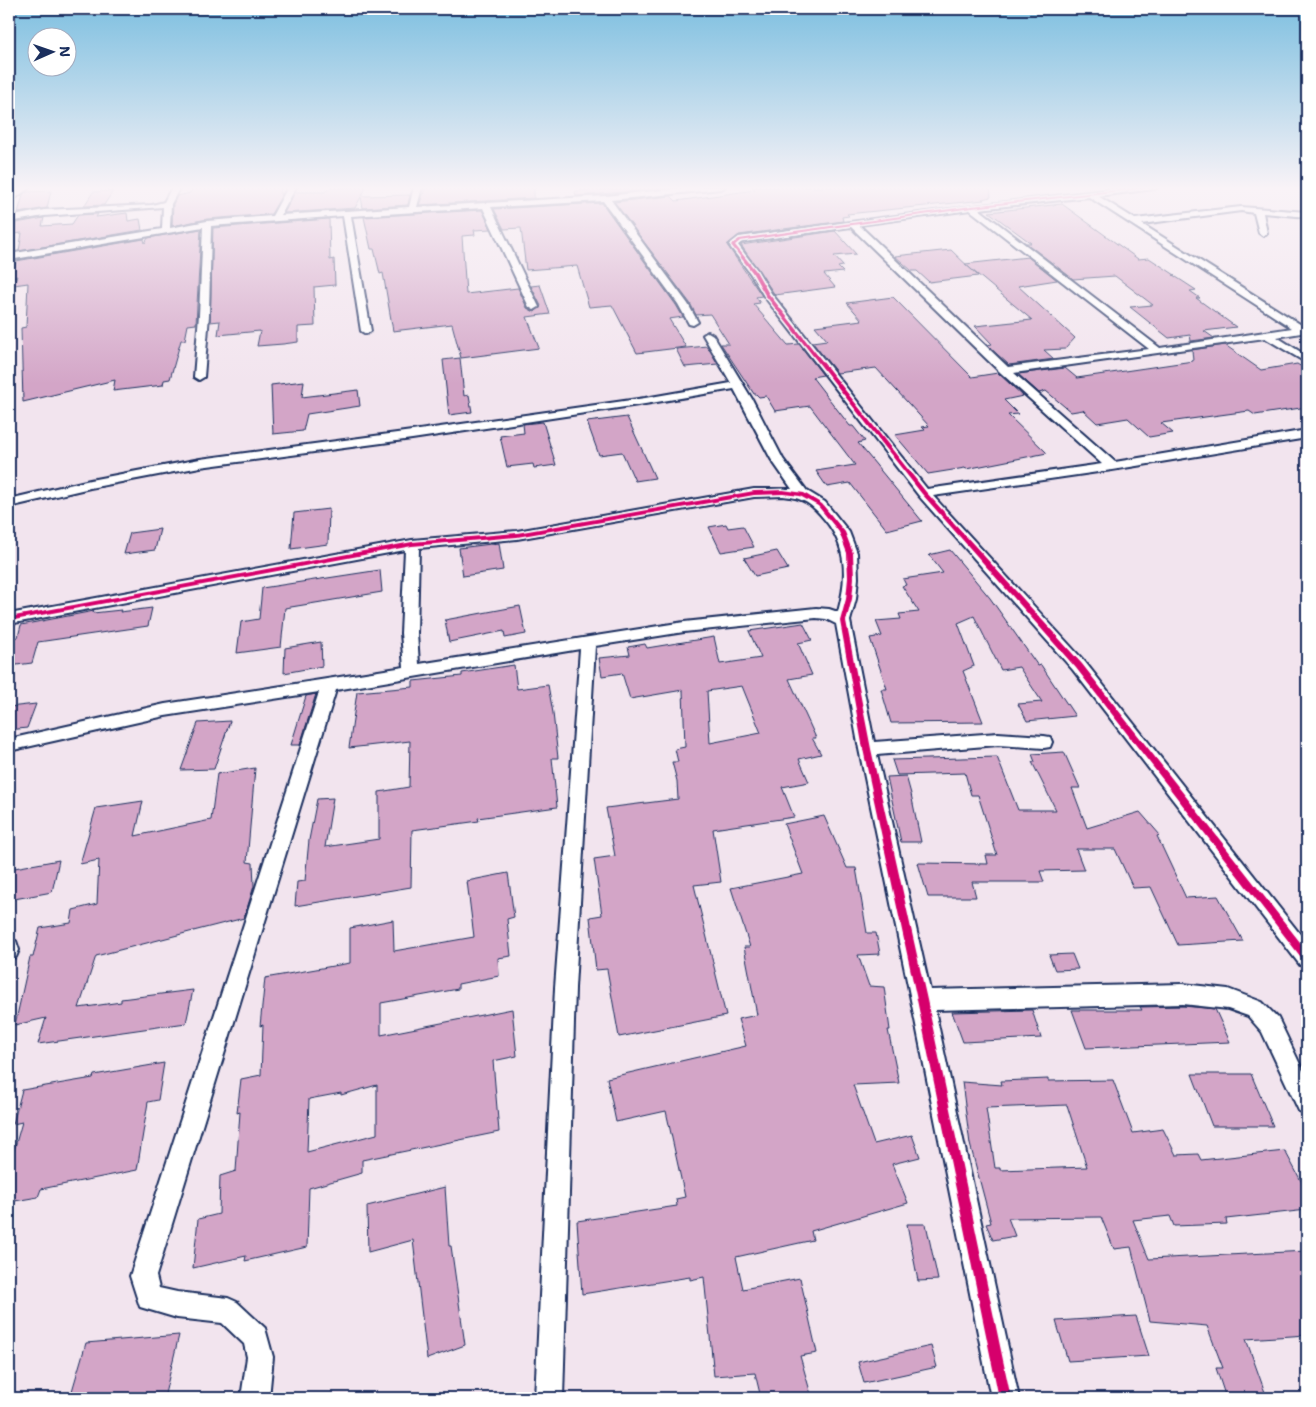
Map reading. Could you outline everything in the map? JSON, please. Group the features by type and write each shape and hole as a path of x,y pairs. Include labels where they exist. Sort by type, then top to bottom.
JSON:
{"street":[{"path":"9,257 34,253"},
{"path":"199,377 206,253"},
{"path":"353,253 366,331"},
{"path":"508,253 534,307"},
{"path":"645,253 683,304 693,322"},
{"path":"739,253 754,272 766,294 924,493 1079,666 1307,958"},
{"path":"883,253 1005,370 1112,466"},
{"path":"1031,253 1158,351"},
{"path":"1183,253 1304,329"},
{"path":"1005,370 1158,351 1304,329"},
{"path":"708,335 737,384 777,459 802,494 820,505 842,532 850,553 851,578 849,599 843,621 867,749 922,1000 1005,1398"},
{"path":"1267,335 1307,360"},
{"path":"9,503 90,484 200,463 645,402 737,384"},
{"path":"924,493 1112,466 1306,435"},
{"path":"9,619 412,544 517,535 754,493 783,492 802,494"},
{"path":"412,544 409,633 412,671"},
{"path":"9,745 165,710 684,627 816,613 829,614 843,621"},
{"path":"549,1398 565,988 588,642"},
{"path":"254,1398 260,1357 256,1338 228,1312 186,1306 150,1298 143,1276 329,685"},
{"path":"867,749 998,740 1044,742"},
{"path":"922,1000 1183,994 1228,999 1255,1009 1270,1024 1307,1103"}],"building":[{"path":"65,253 200,253 196,324 188,325 185,340 181,340 170,379 164,380 163,385 113,391 115,380 23,402 21,328 26,327 28,283 14,285 17,276 13,277 16,261"},
{"path":"212,253 330,253 330,260 334,259 335,285 314,287 315,326 298,327 298,342 257,346 260,331 218,335 220,321 210,322"},
{"path":"375,253 463,253 466,294 518,288 527,308 535,312 541,306 531,286 540,285 550,314 527,317 539,348 461,358 452,324 393,331 383,273 380,274"},
{"path":"524,253 638,253 683,317 669,319 686,347 637,353 612,305 589,307 577,266 526,270"},
{"path":"652,253 732,253 762,296 756,297 760,303 753,304 788,345 799,344 823,375 812,377 850,426 853,426 865,441 858,443 922,521 887,530 850,483 827,487 816,471 855,465 810,406 775,411 766,396 759,397 754,394 721,344 729,344 710,314 696,315 690,303"},
{"path":"746,253 856,254 834,256 843,266 838,267 843,272 824,274 835,287 775,295"},
{"path":"926,253 954,253 978,276 929,282 917,271 912,271 895,256"},
{"path":"1039,253 1129,253 1138,259 1149,258 1196,290 1190,291 1200,298 1196,298 1236,327 1204,331 1214,338 1191,341 1190,335 1169,338 1130,307 1153,305 1115,276 1073,279"},
{"path":"1028,257 1057,280 1018,286 1075,338 1065,349 1044,350 1054,359 1009,365 987,345 992,344 975,326 1032,320 965,264"},
{"path":"893,297 972,377 998,373 1023,396 1004,400 1018,414 1008,415 1047,453 966,469 928,474 895,435 925,430 922,427 929,426 876,368 837,373 812,342 827,340 815,326 862,320 847,303"},
{"path":"1225,345 1261,370 1297,364 1307,370 1307,407 1255,415 1249,411 1161,423 1173,433 1149,437 1128,418 1097,423 1083,410 1071,412 1046,391 1039,393 1018,374 1065,368 1077,378 1193,361 1192,350"},
{"path":"707,346 718,364 685,367 676,349"},
{"path":"460,358 464,396 469,395 472,412 449,415 443,360"},
{"path":"304,381 302,397 358,390 360,406 307,414 303,431 273,434 271,385"},
{"path":"627,417 655,478 635,481 622,452 599,455 587,422"},
{"path":"543,422 556,465 534,468 533,464 507,467 500,436 524,433 523,424"},
{"path":"329,509 328,544 291,549 294,513"},
{"path":"726,524 728,528 743,526 754,547 721,552 709,527"},
{"path":"160,529 155,550 124,554 130,533"},
{"path":"499,543 503,570 463,576 459,548"},
{"path":"950,550 990,598 1038,666 1041,665 1075,716 1027,721 1018,704 1042,702 1019,667 1001,670 974,616 958,623 974,666 963,671 983,722 891,723 881,689 887,689 870,638 882,636 876,621 901,619 899,614 919,612 902,586 906,585 903,579 943,573 929,555"},
{"path":"777,551 788,569 755,576 744,558"},
{"path":"380,570 382,592 285,608 281,647 237,653 241,622 259,619 262,588"},
{"path":"520,606 526,634 505,638 504,631 449,642 445,620"},
{"path":"152,608 148,626 38,642 32,663 9,666 9,638 18,637 21,625 94,611 93,613 121,610 120,612"},
{"path":"803,623 812,640 798,643 812,675 789,679 816,738 812,738 821,754 799,759 809,782 782,787 794,817 713,829 721,882 694,885 726,1016 619,1037 607,969 596,970 590,917 602,915 594,859 615,856 606,808 678,799 677,781 672,762 678,762 675,749 685,747 683,690 630,699 622,673 602,676 599,658 630,655 628,647 645,644 647,648 714,637 720,664 761,658 749,631","holes":["742,686 761,733 710,743 707,691"]},
{"path":"321,642 322,666 284,673 285,648"},
{"path":"514,665 517,689 548,685 558,758 552,758 557,807 478,818 479,821 412,830 411,887 295,906 297,882 305,881 309,840 317,799 333,798 325,847 379,839 379,792 409,787 410,741 349,748 357,692 413,687 413,681 462,676 462,673"},
{"path":"316,694 300,745 291,745 306,696"},
{"path":"36,704 27,728 9,730 9,707"},
{"path":"230,721 214,769 181,770 198,723"},
{"path":"1064,752 1080,788 1072,788 1087,828 1140,812 1160,835 1157,836 1186,898 1218,896 1243,941 1178,945 1151,887 1133,888 1115,849 1076,849 1084,870 1040,871 1044,882 972,882 976,897 928,897 918,863 988,864 986,855 997,855 978,795 971,795 965,773 897,775 892,760 997,757 1018,810 1056,810 1032,762 1035,762 1032,754"},
{"path":"255,768 247,862 253,863 254,886 244,918 96,956 79,1008 121,1002 121,999 193,990 186,1023 38,1044 46,1018 15,1025 30,957 33,957 40,928 71,923 73,910 97,904 99,860 80,864 96,808 143,801 135,836 211,820 217,774"},
{"path":"906,776 921,842 901,842 887,777"},
{"path":"824,816 847,868 856,868 867,933 876,933 880,954 858,955 869,986 884,987 890,1030 888,1030 899,1083 853,1085 874,1144 912,1135 920,1157 892,1164 908,1203 811,1231 813,1240 736,1257 743,1289 800,1278 817,1353 800,1356 812,1398 761,1398 755,1373 714,1376 704,1277 690,1280 690,1277 582,1294 577,1221 677,1206 676,1199 685,1197 666,1111 616,1122 607,1078 746,1046 738,1019 757,1015 744,947 750,947 731,888 803,874 784,824"},
{"path":"59,860 52,892 9,900 9,869"},
{"path":"508,873 514,917 507,919 511,956 498,958 499,976 458,984 458,989 381,1003 381,1035 512,1009 517,1056 493,1061 499,1132 362,1160 362,1173 309,1188 307,1247 245,1261 246,1256 193,1268 198,1219 219,1214 220,1176 236,1171 240,1112 237,1113 241,1079 261,1075 263,1025 260,1026 265,978 350,963 350,928 393,920 394,951 474,937 467,881","holes":["377,1085 377,1134 307,1152 309,1099 341,1093 341,1095"]},
{"path":"1072,954 1078,969 1055,970 1049,955"},
{"path":"1183,1006 1215,1009 1230,1042 1086,1048 1072,1010 1142,1010 1140,1007"},
{"path":"1032,1010 1041,1038 963,1042 952,1012"},
{"path":"164,1063 158,1100 148,1102 137,1170 41,1189 38,1197 9,1202 9,1168 22,1122 13,1124 22,1090"},
{"path":"1192,1074 1251,1074 1273,1126 1212,1126"},
{"path":"1048,1079 1048,1081 1113,1080 1133,1133 1163,1129 1176,1155 1198,1154 1201,1160 1285,1151 1307,1192 1307,1210 1226,1219 1227,1224 1174,1226 1170,1216 1133,1220 1149,1259 1307,1251 1307,1335 1246,1339 1267,1398 1226,1398 1216,1368 1223,1368 1207,1326 1150,1321 1131,1247 1114,1249 1101,1217 1008,1218 1015,1236 993,1240 986,1224 991,1223 970,1144 962,1082 1002,1085 1001,1081","holes":["1067,1105 1087,1167 1000,1170 1000,1168 995,1168 986,1108"]},
{"path":"445,1187 449,1246 451,1246 465,1345 427,1359 413,1240 368,1252 367,1206"},
{"path":"907,1224 926,1224 938,1280 918,1281"},
{"path":"1136,1316 1149,1356 1068,1361 1056,1321"},
{"path":"179,1335 164,1398 70,1398 86,1343"},
{"path":"931,1346 937,1367 864,1383 858,1362"}],"cycle path":[{"path":"739,253 754,272 767,294 924,493 1079,666 1307,958"},
{"path":"9,619 412,544 517,535 754,493 783,492 802,494 820,505 842,532 850,553 851,578 849,599 843,621 867,749 922,1000 1005,1398"}]}
